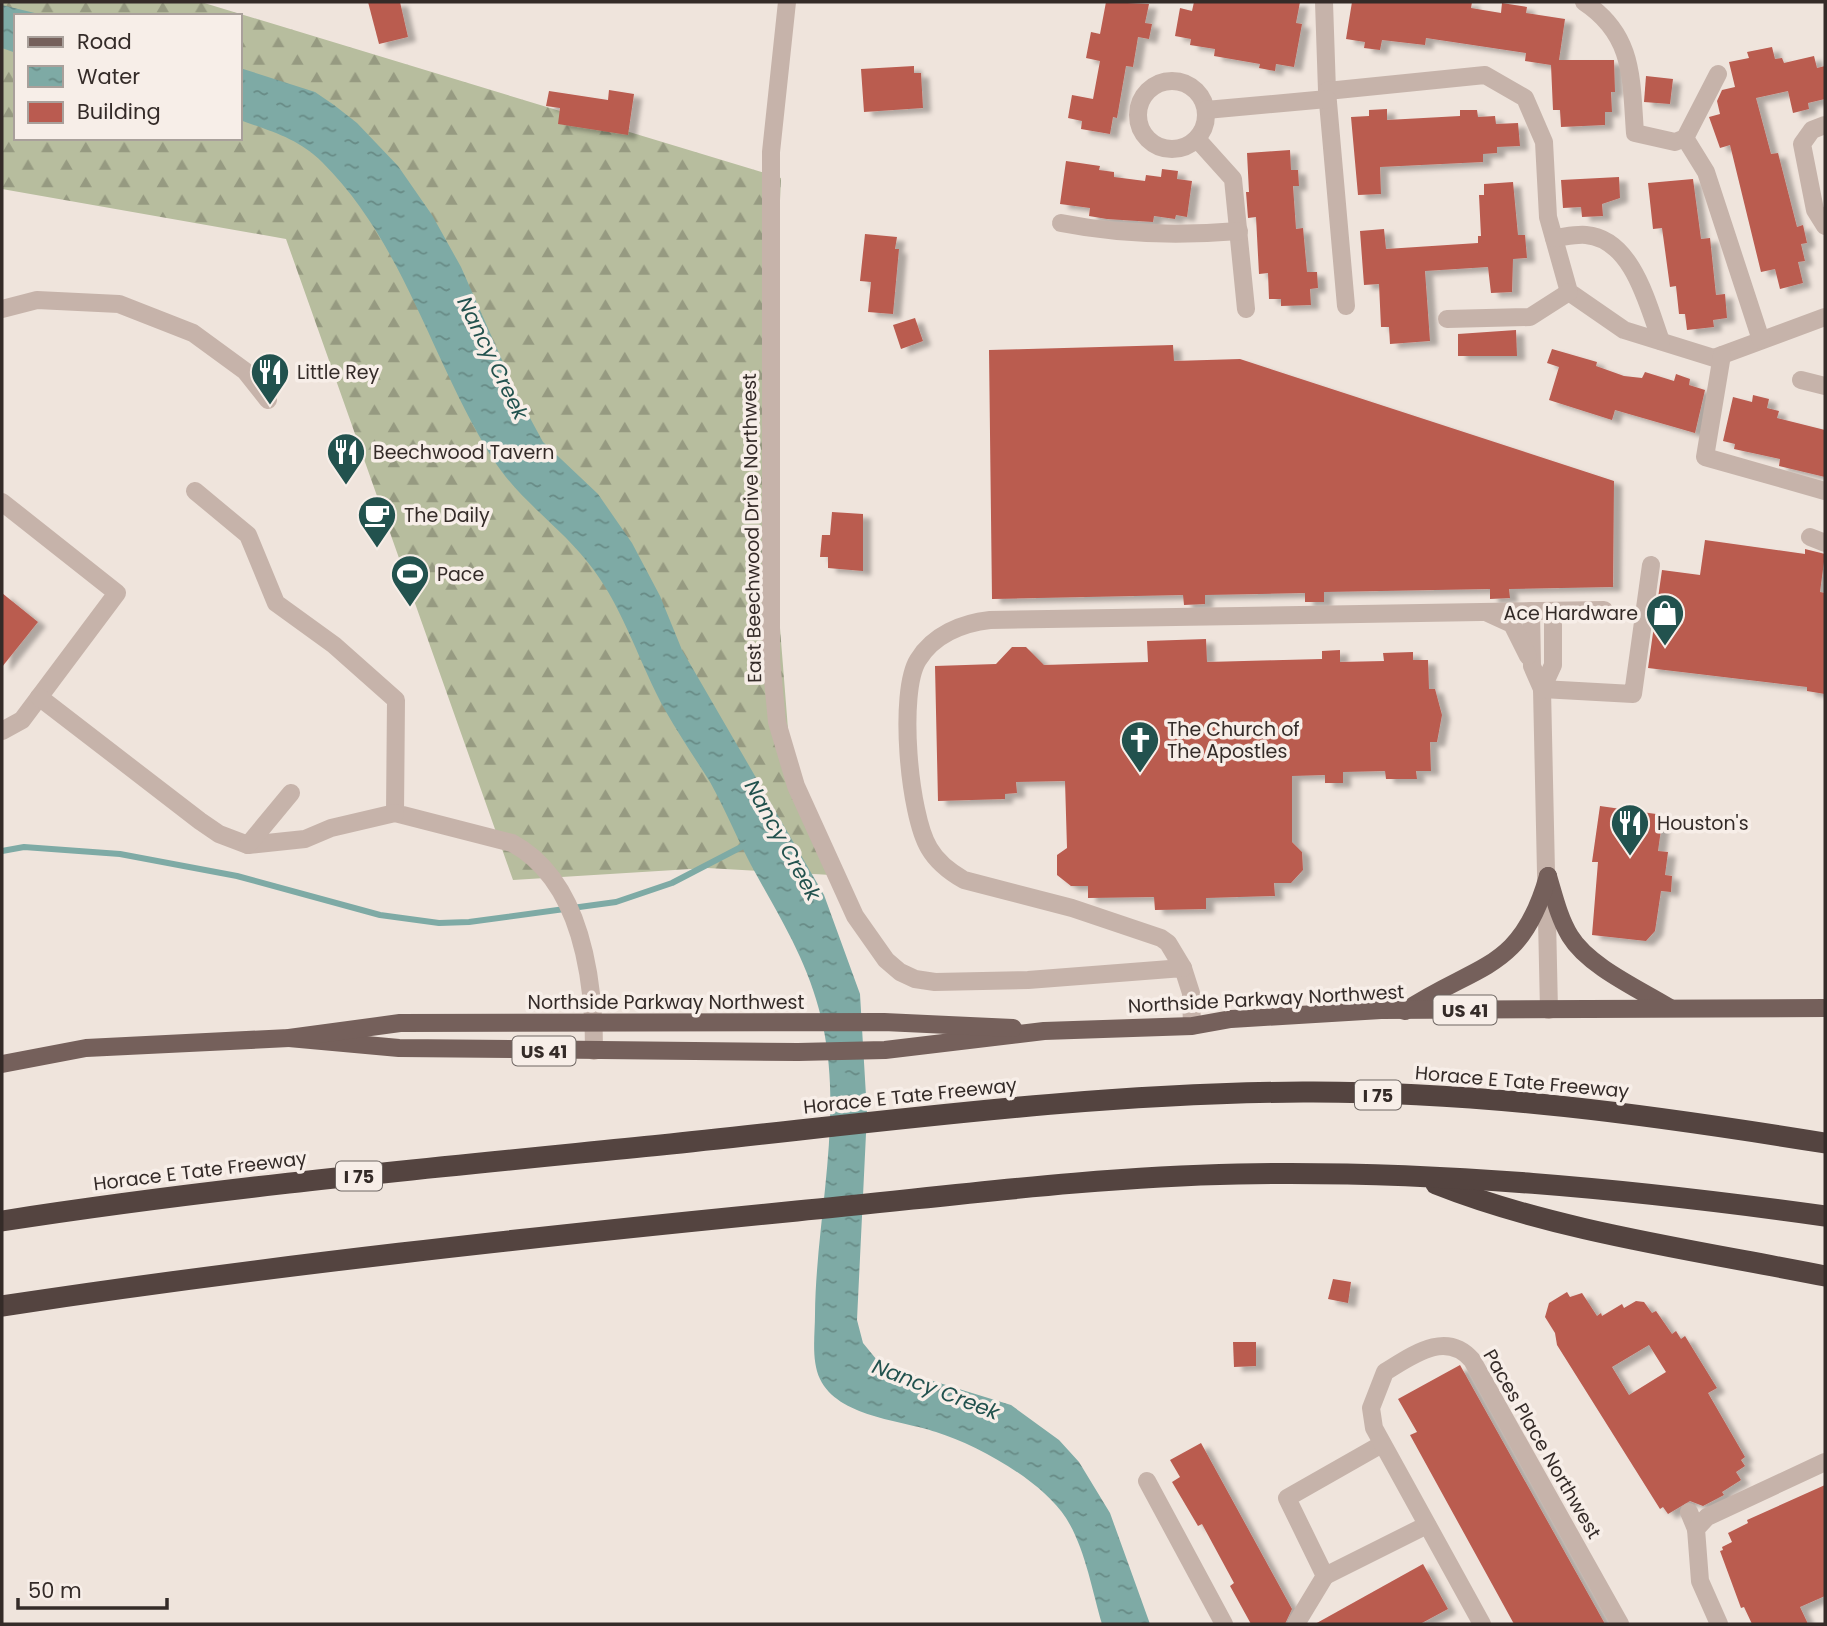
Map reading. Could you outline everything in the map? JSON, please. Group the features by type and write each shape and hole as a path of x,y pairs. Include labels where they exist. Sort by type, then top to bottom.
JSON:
{"highway":[{"name":"Horace E Tate Freeway","path":"2,1221 248,1187 928,1116 1212,1094 1320,1093 1583,1106 1825,1143"},
{"path":"2,1306 228,1274 696,1221 1034,1186 1235,1174 1418,1176 1562,1185 1825,1216"},
{"path":"1418,1176 1477,1200 1530,1214 1825,1276"}],"main road":[{"path":"1548,876 1558,909 1578,948 1593,963 1670,1009"},
{"path":"1405,1011 1439,988 1504,956 1518,942 1534,915 1548,876"},
{"name":"Northside Parkway Northwest","path":"289,1038 399,1048 798,1052 884,1050 1044,1031 1192,1026 1231,1019 1405,1011 1825,1009"},
{"name":"Northside Parkway Northwest","path":"2,1064 86,1048 289,1038 400,1023 884,1021 1044,1031"}],"street":[{"name":"East Beechwood Drive Northwest","path":"787,2 771,152 771,659 777,722 796,786 855,916 886,960 915,979 935,982 1028,980 1183,968"},
{"path":"1324,2 1327,95 1346,306"},
{"path":"1584,2 1612,24 1622,42 1632,85 1634,133 1675,142 1685,138 1718,74"},
{"path":"1206,110 1485,75 1525,98 1544,142 1548,217 1569,292 1624,330 1714,358 1825,317"},
{"path":"1176,80 1200,93 1206,110 1205,128 1197,139 1177,149 1152,143 1141,129 1140,102 1158,83 1176,80"},
{"path":"1825,125 1812,130 1802,144 1815,210 1825,226"},
{"path":"1685,138 1706,172 1761,340"},
{"path":"1197,139 1233,180 1246,309"},
{"path":"1061,223 1106,232 1168,235 1238,231"},
{"path":"1553,238 1588,235 1616,247 1647,294 1661,341"},
{"path":"1447,319 1530,317 1569,292"},
{"path":"2,309 37,300 119,304 193,333 245,371 268,400"},
{"path":"1722,355 1705,457 1825,491"},
{"path":"1801,380 1825,386"},
{"path":"195,491 248,535 276,603 334,645 396,701 395,813"},
{"path":"2,502 117,593 22,720 2,731"},
{"path":"1542,689 1633,694 1651,565"},
{"path":"1192,1026 1191,993 1183,968 1168,943 1161,938 1072,908 964,880 953,874 928,848 909,758 911,672 935,640 960,626 990,620 1604,610"},
{"path":"1531,611 1532,666"},
{"path":"1542,689 1553,665 1553,611"},
{"path":"1481,612 1496,615 1512,624 1542,689 1549,1010"},
{"path":"38,696 200,821 219,834 248,845 305,839 331,828 395,813 512,843 528,852 543,867 566,900 575,921 589,983 594,1051"},
{"path":"248,845 291,793"},
{"name":"Paces Place Northwest","path":"1482,1624 1374,1429 1371,1408 1385,1372 1436,1345 1457,1347 1465,1353 1620,1624"},
{"path":"1325,1576 1287,1498 1382,1444"},
{"path":"1719,1624 1700,1581 1693,1521 1825,1462"},
{"path":"1147,1481 1224,1624"},
{"path":"1296,1624 1325,1576 1427,1525"}],"green space":[{"path":"2,2 201,2 241,14 14,14 14,140 242,140 242,14 781,178 772,381 780,628 791,767 831,875 707,868 513,880 286,239 2,189"}],"water":[{"path":"2,5 39,14 14,14 14,52 2,48"},
{"name":"Nancy Creek","path":"242,69 315,92 357,123 398,166 432,215 461,267 517,394 543,442 598,494 632,543 660,596 682,650 824,895 860,994 867,1113 857,1320 863,1343 881,1365 1011,1405 1059,1440 1079,1462 1110,1513 1150,1624 1102,1624 1073,1530 1055,1504 1025,1478 989,1455 953,1438 855,1409 829,1392 820,1379 814,1356 816,1278 830,1134 830,1098 823,1026 802,962 710,782 665,710 604,586 569,541 516,489 493,459 452,384 396,267 351,194 313,154 283,136 242,121"}],"building":[{"path":"368,2 400,2 408,37 379,44"},
{"path":"1106,2 1149,4 1145,23 1152,24 1149,39 1138,37 1133,67 1126,66 1117,118 1113,117 1110,134 1081,129 1082,121 1068,118 1072,95 1093,99 1100,61 1086,58 1091,32 1100,34"},
{"path":"1194,2 1300,2 1296,23 1302,24 1294,67 1276,64 1275,71 1259,68 1260,64 1214,56 1215,49 1190,45 1191,39 1175,36 1180,8 1192,11"},
{"path":"1352,2 1472,2 1471,8 1501,13 1502,3 1527,7 1526,13 1565,19 1559,60 1614,60 1615,92 1611,92 1612,112 1605,112 1605,125 1561,127 1560,110 1553,110 1551,65 1525,61 1526,53 1426,38 1425,45 1382,40 1380,50 1364,48 1365,42 1346,39"},
{"path":"1772,47 1775,59 1782,58 1784,63 1814,56 1817,68 1825,66 1825,99 1808,103 1809,109 1793,113 1788,91 1756,98 1771,154 1778,153 1797,227 1803,225 1807,243 1801,244 1805,261 1798,262 1803,283 1780,289 1775,269 1761,272 1730,145 1720,148 1709,117 1720,114 1717,101 1722,90 1735,87 1729,62 1749,58 1747,52"},
{"path":"914,66 914,73 921,73 923,108 864,112 861,69"},
{"path":"1646,76 1673,79 1670,104 1644,102"},
{"path":"609,90 634,94 628,135 558,124 560,108 546,106 549,91 608,100"},
{"path":"1387,109 1387,120 1460,116 1460,110 1477,110 1478,117 1495,116 1496,124 1518,123 1520,146 1497,147 1497,153 1483,154 1483,162 1380,167 1381,194 1358,195 1351,117 1369,116 1369,110"},
{"path":"1290,150 1291,170 1298,170 1299,186 1293,186 1296,229 1303,228 1307,272 1317,272 1318,288 1310,289 1311,305 1281,306 1281,299 1269,299 1268,273 1259,274 1256,217 1248,218 1247,153"},
{"path":"1066,161 1100,166 1099,170 1114,172 1114,177 1145,181 1146,175 1161,177 1162,169 1178,171 1177,179 1192,181 1187,217 1176,215 1175,219 1154,216 1153,222 1107,219 1089,216 1090,208 1060,204"},
{"path":"1619,177 1620,198 1602,204 1603,216 1582,217 1581,207 1563,208 1561,180"},
{"path":"1693,179 1701,239 1710,238 1716,295 1725,294 1727,318 1713,320 1714,327 1687,330 1685,314 1679,314 1676,286 1670,287 1662,228 1653,229 1648,183"},
{"path":"1513,182 1518,235 1525,235 1527,258 1513,259 1512,292 1491,293 1488,267 1425,271 1430,341 1390,344 1389,327 1381,327 1379,284 1364,285 1360,231 1384,229 1386,249 1478,243 1478,236 1481,236 1479,195 1484,195 1484,184"},
{"path":"865,234 897,237 895,249 899,249 893,314 868,312 871,282 860,281"},
{"path":"915,318 923,341 901,349 893,325"},
{"path":"1516,330 1517,356 1458,356 1458,334"},
{"path":"1173,345 1174,361 1240,359 1614,481 1613,587 1509,589 1510,598 1490,599 1490,589 1324,592 1324,602 1305,602 1305,593 1205,595 1205,604 1184,605 1183,595 992,599 989,350"},
{"path":"1552,349 1597,362 1596,366 1624,376 1642,378 1645,372 1674,381 1676,374 1690,379 1689,385 1705,390 1695,433 1615,410 1612,420 1549,400 1559,367 1547,363"},
{"path":"1753,395 1769,399 1767,408 1779,411 1777,418 1825,430 1825,477 1779,466 1780,459 1734,449 1735,444 1723,441 1733,397 1752,402"},
{"path":"832,512 863,514 863,571 828,568 828,557 820,557 822,535 830,535"},
{"path":"1705,540 1805,554 1805,549 1825,554 1820,592 1825,593 1825,694 1807,691 1807,687 1648,668 1662,570 1700,575"},
{"path":"2,593 38,622 2,667"},
{"name":"The Church of The Apostles","path":"1206,639 1207,662 1322,659 1322,651 1340,650 1340,662 1384,661 1383,653 1413,652 1413,660 1428,660 1429,689 1435,689 1442,715 1437,742 1430,742 1431,771 1416,771 1417,779 1386,779 1385,771 1343,772 1343,783 1325,783 1325,775 1292,776 1292,842 1302,852 1303,870 1291,883 1274,883 1275,896 1206,898 1206,909 1155,910 1154,897 1088,898 1088,886 1071,886 1057,875 1057,855 1067,848 1065,781 1016,782 1017,793 1005,794 1005,799 938,801 935,666 996,664 1012,647 1026,647 1044,665 1148,662 1147,641"},
{"name":"Houston's","path":"1600,806 1663,815 1658,851 1668,852 1665,875 1672,876 1671,892 1661,891 1655,931 1646,941 1592,935 1598,862 1592,862"},
{"path":"1333,1279 1351,1282 1348,1303 1328,1299"},
{"path":"1567,1292 1570,1297 1582,1293 1597,1316 1601,1313 1602,1316 1622,1304 1624,1308 1636,1301 1644,1302 1652,1313 1656,1311 1672,1334 1676,1331 1681,1339 1685,1336 1717,1388 1708,1393 1745,1457 1741,1460 1745,1466 1736,1472 1741,1480 1722,1492 1724,1495 1703,1506 1690,1501 1668,1514 1663,1507 1660,1509 1557,1345 1555,1333 1545,1317 1549,1303","holes":["1649,1345 1666,1372 1629,1395 1612,1367"]},
{"path":"1233,1342 1256,1342 1256,1366 1234,1367"},
{"path":"1460,1365 1605,1624 1514,1624 1410,1435 1417,1432 1398,1399"},
{"path":"1201,1443 1292,1609 1285,1624 1251,1624 1230,1586 1234,1583 1202,1524 1198,1526 1172,1482 1180,1477 1170,1460"},
{"path":"1825,1485 1825,1596 1800,1607 1808,1624 1752,1624 1744,1607 1741,1608 1720,1551 1732,1542 1728,1533 1748,1523 1747,1520"},
{"path":"1423,1564 1448,1609 1420,1624 1315,1624"}],"waterway":[{"path":"2,851 24,847 120,854 237,876 380,915 439,923 469,922 616,902 672,883 747,844"}],"place":[{"name":"Little Rey","path":"270,406"},
{"name":"Beechwood Tavern","path":"346,486"},
{"name":"The Daily","path":"377,549"},
{"name":"Pace","path":"410,608"},
{"name":"Ace Hardware","path":"1665,647"},
{"name":"The Church of The Apostles","path":"1140,774"},
{"name":"Houston's","path":"1630,857"}]}
